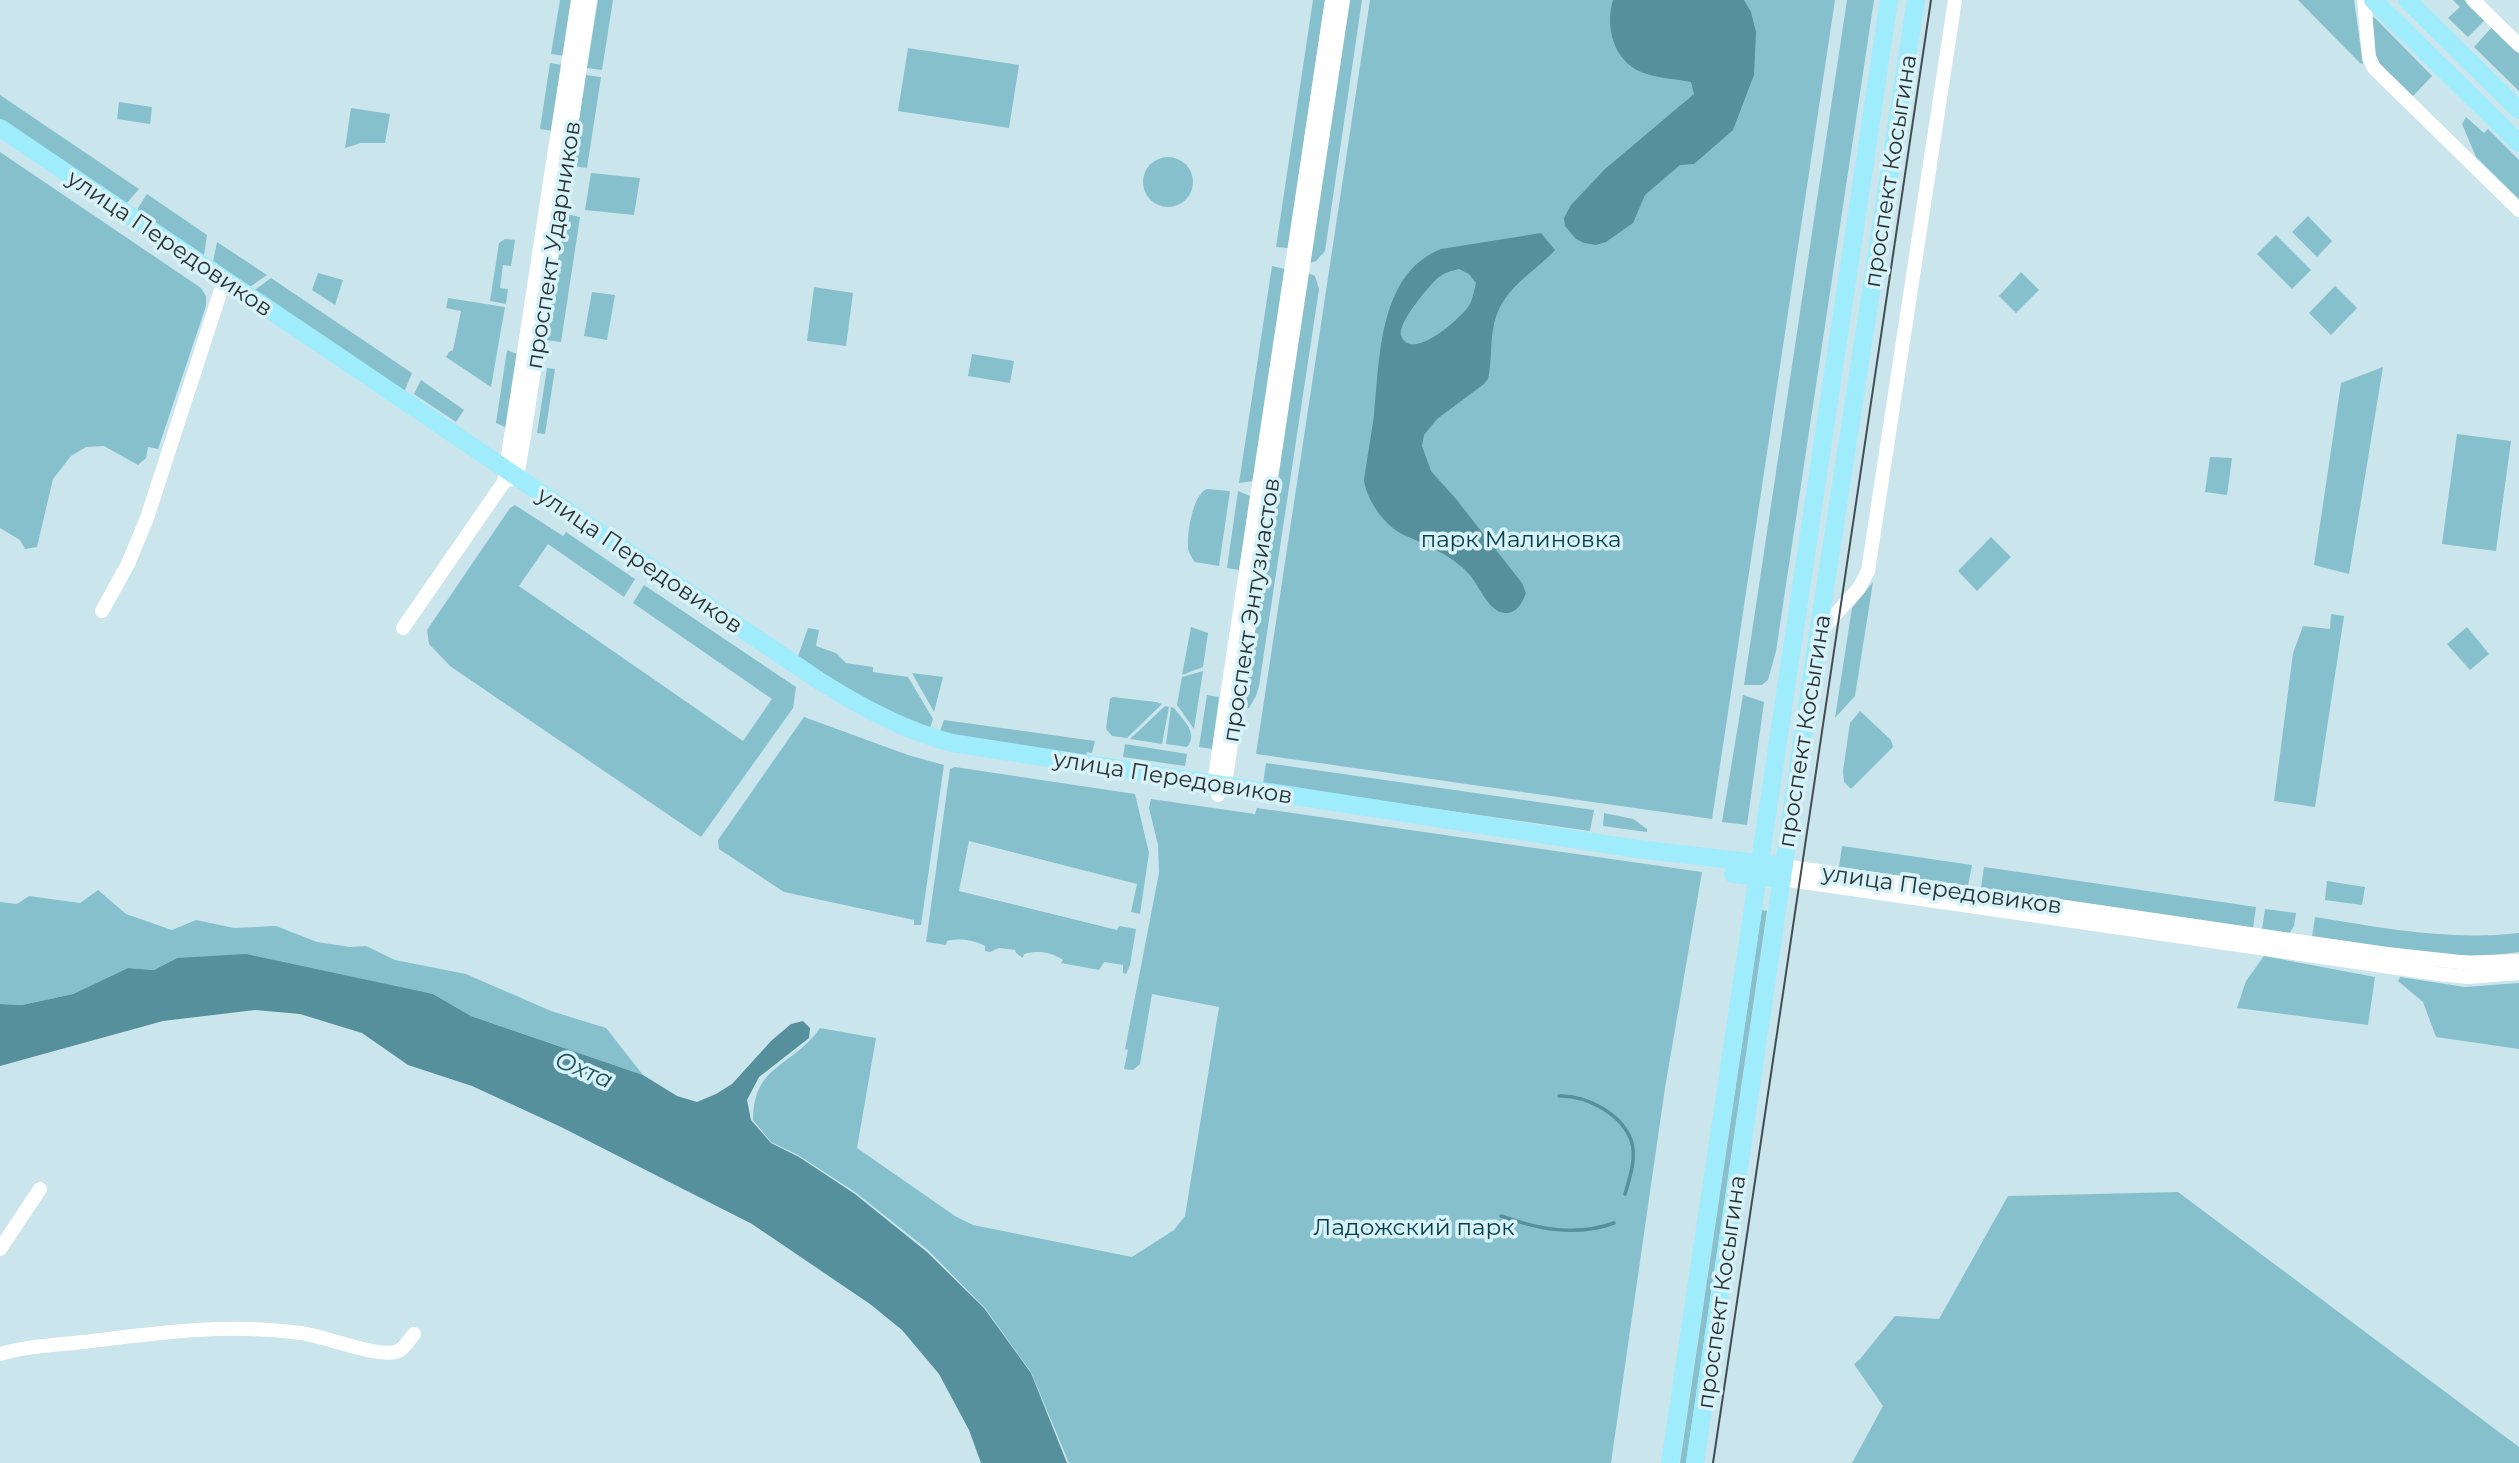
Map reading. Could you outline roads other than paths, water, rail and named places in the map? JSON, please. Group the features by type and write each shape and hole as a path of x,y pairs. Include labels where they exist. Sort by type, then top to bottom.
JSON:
{"main road":[{"name":"проспект Косыгина","path":"1670,1463 1889,0"},
{"name":"проспект Косыгина","path":"1695,1463 1818,634 1916,0"},
{"path":"2373,0 2519,143"},
{"path":"2407,0 2519,110"},
{"name":"улица Передовиков","path":"0,128 509,476 812,690 884,731 916,745 949,754 1219,787 1635,860 1783,872"},
{"name":"улица Передовиков","path":"0,141 221,290 509,476"}],"street":[{"name":"проспект Ударников","path":"574,70 578,0"},
{"name":"проспект Ударников","path":"403,628 509,476 574,70 590,0"},
{"name":"проспект Энтузиастов","path":"1219,787 1332,0"},
{"name":"проспект Энтузиастов","path":"1219,787 1343,0"},
{"path":"1818,634 1859,588 1868,571 1955,0"},
{"path":"2364,0 2369,57 2374,68 2519,210"},
{"path":"2473,0 2519,45"},
{"path":"102,611 128,564 147,518 221,290"},
{"name":"улица Передовиков","path":"1783,872 2427,959 2469,963 2519,961"},
{"name":"улица Передовиков","path":"1783,872 2438,974 2468,977 2519,974"},
{"path":"0,1249 40,1189"},
{"path":"0,1354 41,1346 144,1334 228,1329 304,1334 393,1353 402,1349 414,1334"}],"water":[{"path":"1613,0 1744,0 1751,12 1756,32 1754,75 1733,130 1694,164 1680,165 1645,195 1633,223 1606,242 1596,245 1576,239 1565,226 1564,218 1571,205 1605,169 1694,94 1691,82 1641,72 1631,67 1624,59 1613,41 1611,31"},
{"path":"1541,233 1555,250 1519,282 1498,311 1488,379 1437,419 1424,435 1422,446 1431,471 1522,583 1526,593 1518,607 1509,613 1493,608 1469,574 1455,562 1390,526 1373,504 1364,480 1386,320 1405,278 1420,261 1441,249","holes":["1459,269 1469,274 1476,283 1471,302 1458,318 1425,341 1406,343 1401,335 1404,322 1429,287 1449,272"]},
{"name":"Охта","path":"246,954 433,994 471,1016 643,1075 677,1096 697,1102 732,1084 771,1041 791,1024 803,1021 810,1028 809,1038 759,1077 747,1100 751,1120 771,1143 799,1157 855,1194 927,1252 984,1308 1031,1373 1067,1463 981,1463 969,1430 939,1374 902,1330 870,1304 752,1224 561,1127 472,1086 408,1065 362,1033 300,1014 255,1010 163,1021 0,1066 0,1004 22,1005 73,994 128,968 154,970 177,958"}],"waterway":[{"path":"1559,1096 1569,1096 1601,1107 1626,1130 1633,1153 1625,1194"},
{"path":"1501,1216 1557,1230 1586,1230 1614,1223"}],"tram line":[{"path":"1713,1463 1931,0"}],"park label":[{"name":"парк Малиновка","path":"1521,539"},
{"name":"Ладожский парк","path":"1414,1227"}]}
